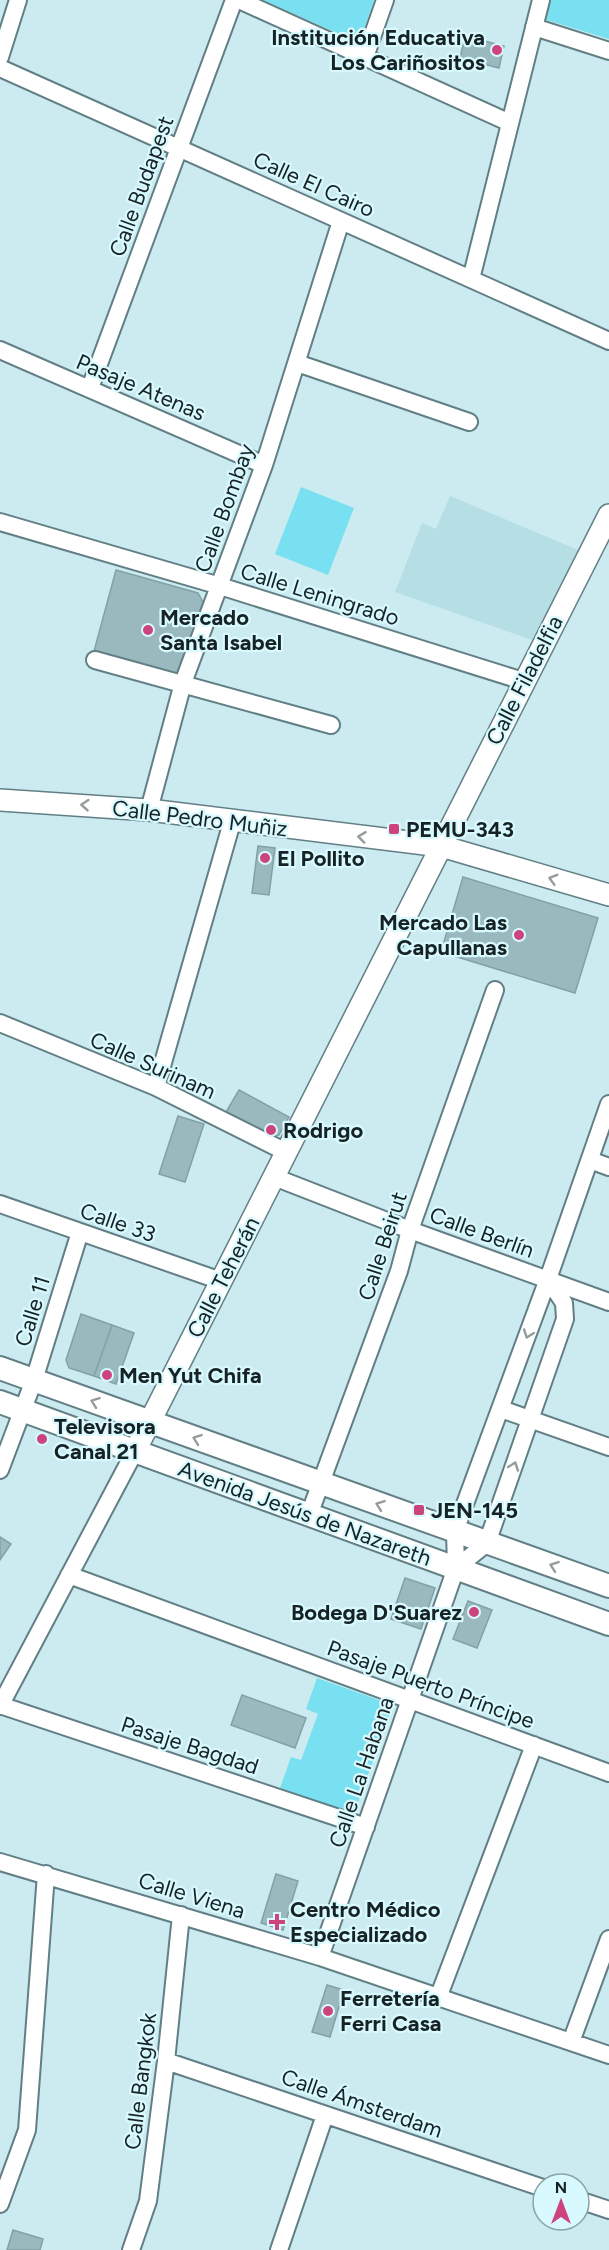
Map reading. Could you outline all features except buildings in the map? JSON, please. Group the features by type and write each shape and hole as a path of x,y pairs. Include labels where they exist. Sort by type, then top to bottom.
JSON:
{"main road":[{"name":"Avenida Jesús de Nazareth","path":"0,1368 609,1586"},
{"name":"Avenida Jesús de Nazareth","path":"0,1402 609,1624"}],"street":[{"path":"0,57 18,0"},
{"name":"Calle Budapest","path":"90,388 234,0"},
{"path":"239,0 510,123"},
{"path":"364,57 385,0"},
{"path":"471,279 541,0"},
{"path":"534,27 609,51"},
{"name":"Calle El Cairo","path":"0,68 609,342"},
{"name":"Calle Bombay","path":"149,810 183,683 264,465 341,221"},
{"name":"Pasaje Atenas","path":"0,350 264,465"},
{"path":"297,363 469,422"},
{"name":"Calle Filadelfia","path":"441,846 609,515"},
{"name":"Calle Leningrado","path":"0,522 220,586 523,681"},
{"path":"95,660 331,725"},
{"name":"Calle Pedro Muñiz","path":"0,800 149,810 441,846 609,895"},
{"path":"156,1087 232,822"},
{"name":"Calle Teherán","path":"0,1705 150,1422 441,846"},
{"name":"Calle Beirut","path":"309,1515 395,1282 410,1230 495,990"},
{"name":"Calle Surinam","path":"0,1023 156,1087 286,1152"},
{"name":"Calle La Habana","path":"320,1957 456,1568 455,1531 548,1279 609,1104"},
{"path":"590,1160 609,1167"},
{"name":"Calle Berlín","path":"274,1177 410,1230 609,1302"},
{"name":"Calle 33","path":"0,1204 221,1281"},
{"name":"Calle 11","path":"0,1470 34,1380 80,1232"},
{"path":"456,1568 487,1543 565,1318 564,1303 548,1279"},
{"path":"501,1409 609,1447"},
{"name":"Pasaje Puerto Príncipe","path":"69,1575 609,1773"},
{"name":"Pasaje Bagdad","path":"0,1705 366,1827"},
{"path":"438,1998 534,1745"},
{"name":"Calle Viena","path":"0,1862 320,1957 609,2055"},
{"path":"0,2204 27,2130 45,1874"},
{"name":"Calle Bangkok","path":"131,2250 148,2201 166,2061 181,1915"},
{"path":"571,2042 609,1939"},
{"name":"Calle Ámsterdam","path":"166,2061 531,2184"},
{"path":"279,2250 325,2115"},
{"path":"591,2204 609,2210"}],"shaded area":[{"path":"263,0 374,0 359,43"},
{"path":"545,0 609,0 609,39 540,18"},
{"path":"301,487 354,508 328,575 275,554"},
{"path":"450,496 578,550 532,640 395,592 422,523 436,529"},
{"path":"317,1678 393,1705 354,1814 280,1788 291,1757 301,1760 318,1714 306,1709"}],"place":[{"name":"Institución Educativa Los Cariñositos","path":"497,50"},
{"name":"Mercado Santa Isabel","path":"148,630"},
{"name":"PEMU-343","path":"394,829"},
{"name":"El Pollito","path":"265,858"},
{"name":"Mercado Las Capullanas","path":"519,935"},
{"name":"Rodrigo","path":"271,1130"},
{"name":"Men Yut Chifa","path":"107,1375"},
{"name":"Televisora Canal 21","path":"42,1439"},
{"name":"JEN-145","path":"419,1510"},
{"name":"Bodega D'Suarez","path":"474,1612"},
{"name":"Centro Médico Especializado","path":"277,1922"},
{"name":"Ferretería Ferri Casa","path":"328,2011"}]}
